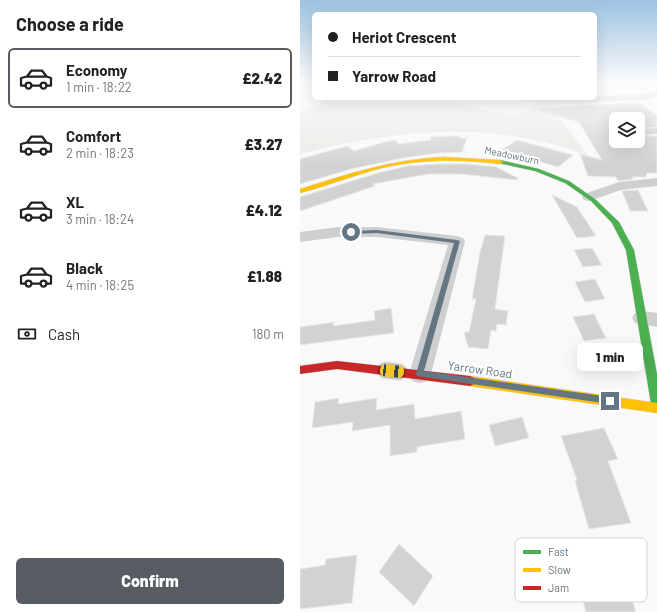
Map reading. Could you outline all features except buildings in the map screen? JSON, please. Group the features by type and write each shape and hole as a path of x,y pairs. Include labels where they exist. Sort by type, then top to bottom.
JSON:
{"street":[{"path":"645,132 657,132"},
{"name":"Meadowburn","path":"300,191 393,164 452,158 496,161 525,167 566,182 590,197 613,218 626,241 650,319 657,404"},
{"path":"590,197 619,186 657,182"},
{"path":"300,237 338,232 377,232 457,241 420,374"},
{"name":"Yarrow Road","path":"300,370 337,365 420,374 657,408"}],"shaded area":[{"path":"304,111 489,111 515,117 525,111 552,111 589,156 553,144 517,137 481,133 445,132 409,134 372,139 336,145 300,154 300,112"}],"traffic: fast":[{"path":"500,162 537,170 567,182 593,200 615,222 630,250 657,404"}],"traffic: slow":[{"path":"300,191 395,163 455,158 500,162"},
{"path":"470,381 657,408"}],"traffic: jam":[{"path":"300,370 337,365 470,381"}],"route":[{"path":"351,232 377,232 457,241 420,374 610,401"}]}
